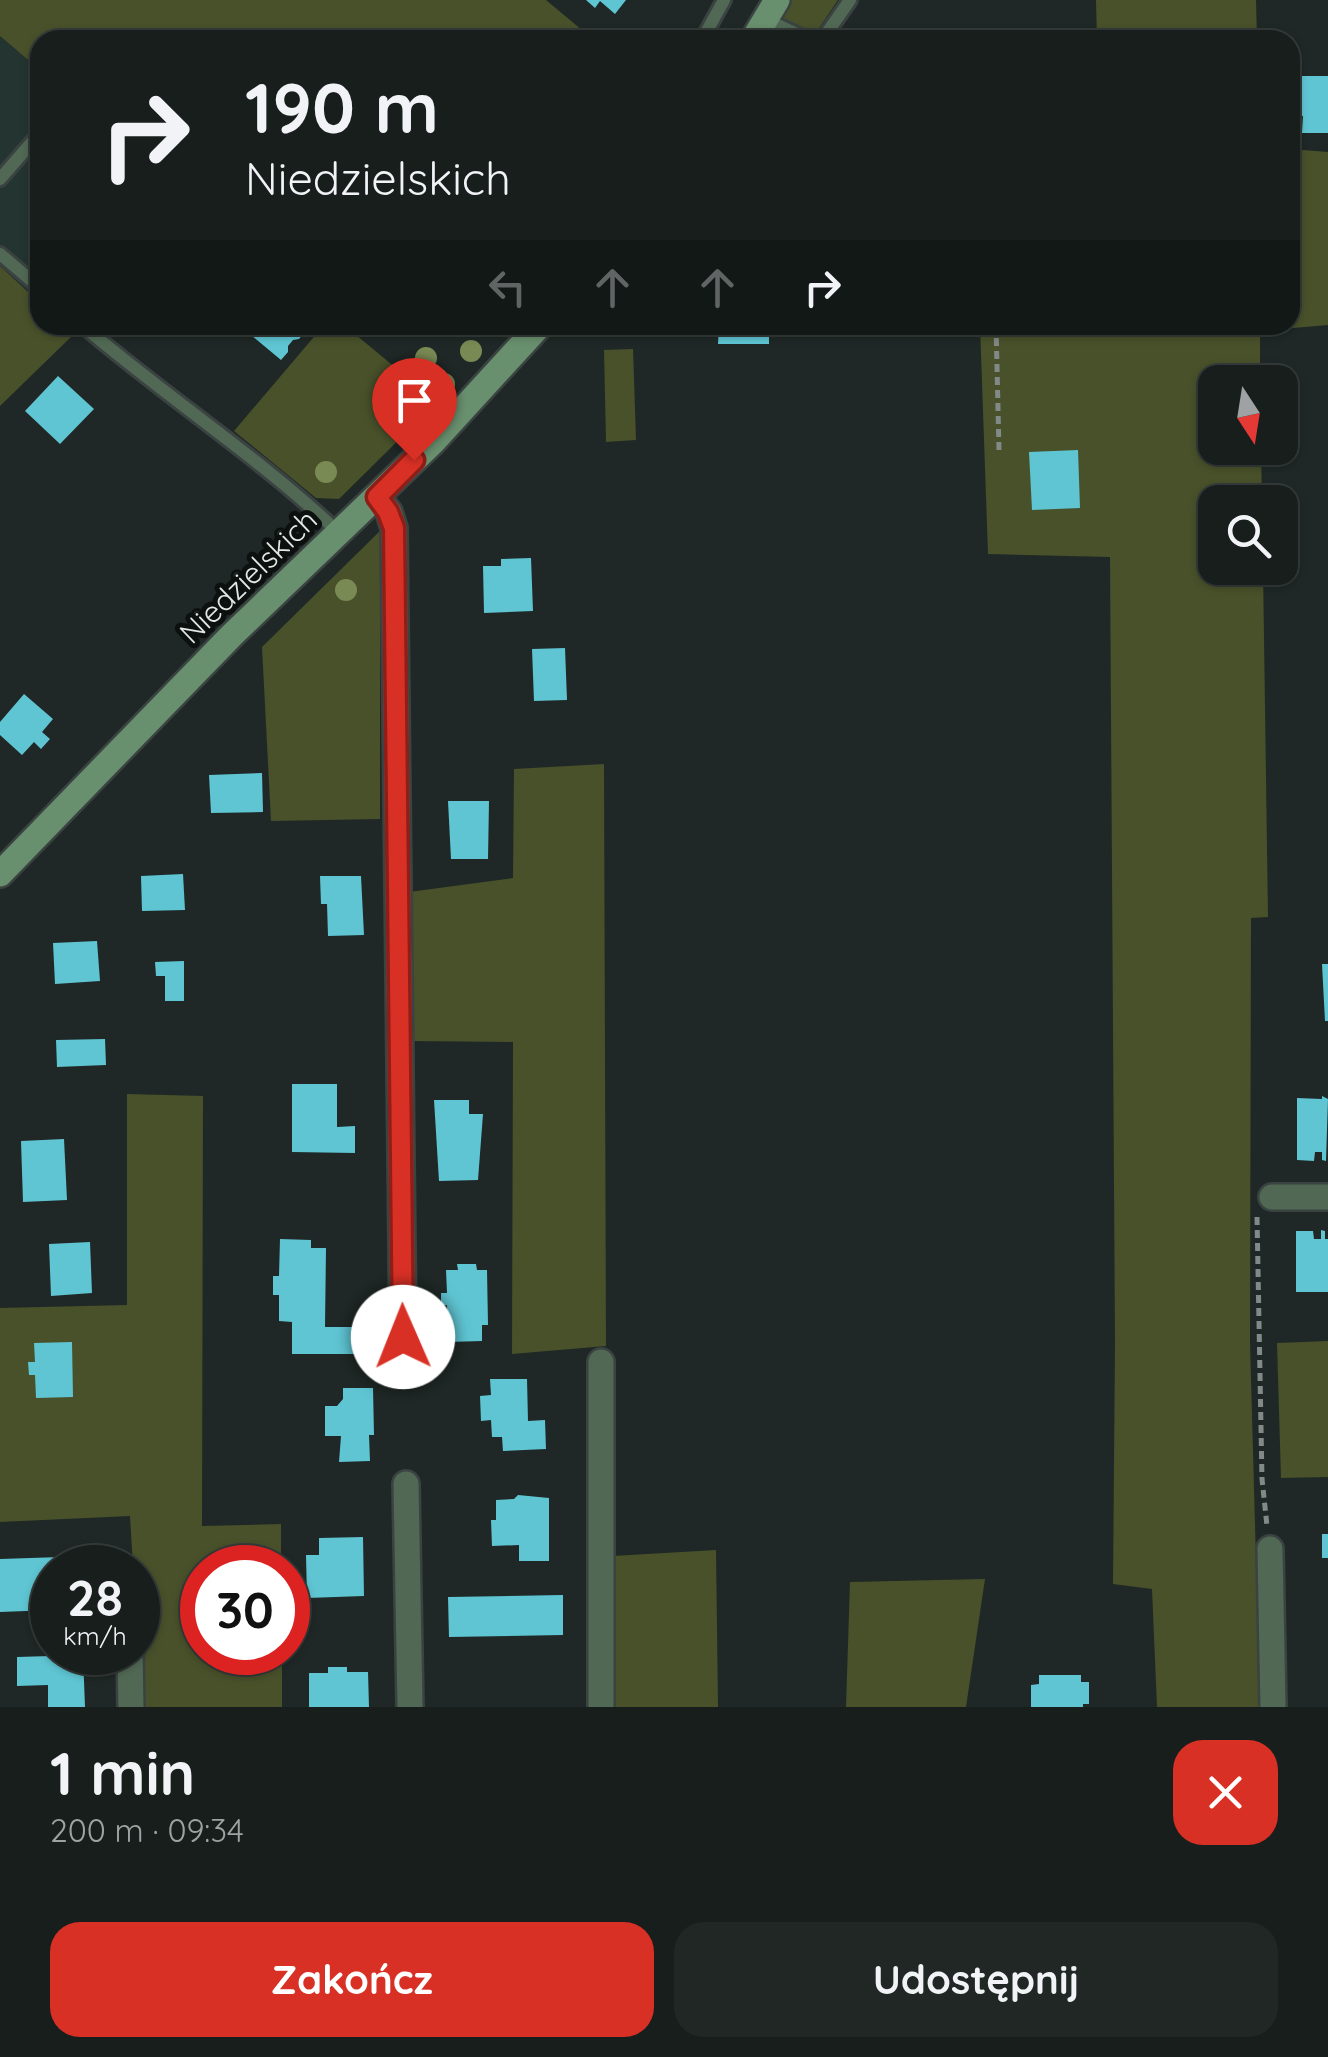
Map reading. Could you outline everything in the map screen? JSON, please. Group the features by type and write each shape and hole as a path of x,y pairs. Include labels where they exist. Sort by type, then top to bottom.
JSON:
{"street":[{"name":"Niedzielskich","path":"0,874 219,649 432,443 531,335"},
{"path":"377,497 394,528 403,1337"},
{"path":"1272,1197 1328,1196"},
{"path":"601,1362 601,1707"},
{"path":"406,1484 410,1707"},
{"path":"1270,1549 1272,1707"},
{"path":"130,1675 131,1707"}],"lane":[{"path":"708,30 724,0"},
{"path":"829,30 850,0"},
{"path":"0,179 30,144"},
{"path":"0,254 30,280"},
{"path":"94,335 220,432 339,533"}],"path":[{"path":"996,335 999,450"},
{"path":"1270,1549 1262,1479 1257,1197 1272,1197"}],"shaded area":[{"path":"0,36 30,62 30,294 0,266"}],"green space":[{"path":"0,0 546,0 582,30 30,30 30,62 0,36"},
{"path":"783,0 838,0 818,30 770,30"},
{"path":"1096,0 1256,0 1257,30 1097,30"},
{"path":"1300,150 1328,152 1328,325 1300,327"},
{"path":"0,266 30,294 30,335 73,335 0,406"},
{"path":"316,335 356,335 437,402 339,499 316,498 234,431"},
{"path":"980,335 1260,335 1260,365 1198,365 1198,465 1261,465 1262,485 1198,485 1198,585 1263,585 1268,917 1251,918 1250,1342 1260,1707 1157,1707 1152,1589 1113,1584 1110,557 988,554"},
{"path":"633,349 636,440 606,442 604,350"},
{"path":"380,531 380,819 271,821 262,647"},
{"path":"604,764 606,1346 512,1354 513,1042 410,1041 409,892 513,878 514,769"},
{"path":"127,1094 203,1096 202,1526 281,1524 281,1545 180,1545 180,1675 282,1675 282,1707 140,1707 140,1675 160,1675 160,1545 132,1545 130,1516 0,1522 0,1308 127,1305"},
{"path":"1328,1341 1328,1477 1281,1478 1277,1343"},
{"path":"716,1550 718,1707 609,1707 613,1556"},
{"path":"985,1579 966,1707 846,1707 850,1582"}],"building":[{"path":"586,0 626,0 615,14 600,1 595,8"},
{"path":"1302,76 1328,76 1328,133 1302,133"},
{"path":"251,335 302,335 293,340 281,360"},
{"path":"718,335 769,335 769,344 718,344"},
{"path":"58,376 94,409 60,444 25,411"},
{"path":"1078,450 1080,508 1032,510 1029,452"},
{"path":"531,558 533,611 484,613 483,566 501,566 501,559"},
{"path":"565,648 567,700 534,701 532,649"},
{"path":"24,694 53,719 42,732 50,739 41,749 34,742 22,755 0,735 0,722"},
{"path":"262,773 263,812 211,813 209,775"},
{"path":"448,801 489,801 488,859 451,859"},
{"path":"183,874 185,910 142,911 141,876"},
{"path":"320,876 361,876 364,935 328,936 327,904 321,904"},
{"path":"97,941 100,981 55,984 53,943"},
{"path":"184,961 184,1001 165,1001 165,976 156,976 155,962"},
{"path":"1322,964 1328,964 1328,1021 1325,1021"},
{"path":"105,1039 106,1065 57,1067 56,1040"},
{"path":"292,1084 337,1084 337,1127 355,1126 355,1153 292,1152"},
{"path":"1297,1098 1328,1099 1326,1161 1322,1160 1322,1152 1315,1152 1314,1161 1297,1160"},
{"path":"434,1100 469,1100 469,1114 483,1114 478,1180 439,1181"},
{"path":"64,1139 67,1200 23,1202 21,1141"},
{"path":"1321,1230 1328,1239 1328,1292 1296,1292 1296,1231 1313,1231 1314,1239 1321,1239"},
{"path":"280,1239 311,1240 311,1248 326,1248 325,1327 357,1327 357,1354 292,1354 292,1322 279,1321 279,1295 273,1295 273,1276 279,1276"},
{"path":"90,1242 92,1293 51,1296 49,1244"},
{"path":"457,1264 476,1264 477,1270 487,1270 488,1325 482,1325 482,1341 448,1342 447,1305 441,1306 441,1293 447,1293 446,1270 458,1270"},
{"path":"72,1342 73,1397 36,1398 35,1375 29,1375 28,1362 35,1362 34,1343"},
{"path":"490,1379 527,1379 528,1421 545,1420 546,1449 503,1451 502,1437 492,1437 491,1420 481,1421 480,1396 491,1395"},
{"path":"343,1388 373,1388 370,1461 339,1462 341,1436 325,1436 325,1406 337,1406 343,1399"},
{"path":"518,1495 549,1498 549,1561 519,1561 519,1545 492,1546 491,1520 496,1520 496,1500 514,1499"},
{"path":"1322,1534 1328,1534 1328,1558 1322,1558"},
{"path":"363,1537 364,1596 310,1598 310,1555 319,1555 319,1538"},
{"path":"30,1558 30,1611 0,1612 0,1559"},
{"path":"563,1595 563,1635 449,1637 448,1597"},
{"path":"17,1657 30,1657 30,1675 84,1675 85,1707 48,1707 48,1685 17,1686"},
{"path":"328,1667 368,1672 369,1707 309,1707 310,1673 328,1673"},
{"path":"1039,1675 1081,1675 1081,1682 1089,1682 1089,1704 1031,1707 1031,1685 1039,1684"}],"route":[{"path":"403,1337 394,528 377,497 414,460"}]}
